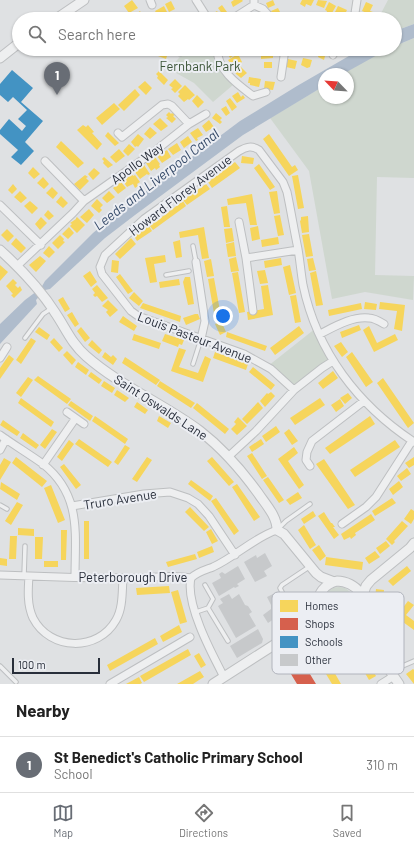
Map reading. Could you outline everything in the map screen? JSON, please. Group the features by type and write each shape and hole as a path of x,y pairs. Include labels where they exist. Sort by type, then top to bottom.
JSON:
{"street":[{"path":"66,12 84,0"},
{"path":"196,0 204,12"},
{"path":"349,0 357,1 354,12"},
{"path":"242,12 254,3 266,12"},
{"path":"0,58 12,49"},
{"path":"218,56 225,72 252,99 266,92"},
{"path":"281,77 284,56"},
{"path":"118,133 122,137 162,104 172,106 189,124"},
{"name":"Apollo Way","path":"17,266 84,201 155,151 189,124 206,114"},
{"name":"Howard Florey Avenue","path":"105,255 144,219 238,151 251,146 259,150 283,182 287,192 298,250"},
{"path":"45,161 84,201"},
{"path":"0,205 40,245"},
{"path":"239,222 246,258 253,311"},
{"path":"246,258 298,250 303,285 310,310 333,361 353,390 389,424 413,441 376,497 366,507 344,522 343,514"},
{"name":"Saint Oswalds Lane","path":"0,252 17,266 46,299 72,341 86,357 200,431 215,443 254,488 268,507 275,518 277,530 284,534 313,570 321,577 334,582"},
{"name":"Louis Pasteur Avenue","path":"105,255 100,267 102,274 131,311 138,316 151,321 244,354 271,369 294,390"},
{"path":"196,262 193,271 205,321 201,339"},
{"path":"320,334 351,320 361,318 373,319 384,324"},
{"path":"0,358 7,347"},
{"path":"228,457 256,431 294,390 333,361"},
{"path":"310,466 303,461 312,441 364,401"},
{"path":"67,412 84,424"},
{"path":"43,465 75,419"},
{"path":"0,450 3,437 43,465 67,493 72,506 75,526 75,577"},
{"name":"Truro Avenue","path":"72,506 144,494 170,492 188,498 198,504 209,516 235,555"},
{"name":"Peterborough Drive","path":"0,575 123,578 175,576 191,578 194,575 235,555 267,534 277,530"},
{"path":"364,592 366,586 371,580 413,547"},
{"name":"Saint Oswalds Lane","path":"313,570 320,584 321,592"},
{"path":"26,576 28,599 34,619 45,633 62,642 75,643 87,643 102,636 111,627 120,610 123,578"},
{"path":"191,578 190,588 196,612 203,634 222,681"},
{"path":"321,592 326,586 334,582 342,581 362,584 371,580"},
{"path":"350,583 360,592"},
{"path":"110,684 190,637"},
{"path":"222,681 272,647"},
{"path":"212,684 222,681 272,650"},
{"path":"381,684 395,677"}],"lane":[{"path":"193,246 196,262"},
{"path":"166,275 193,271"},
{"path":"25,338 43,314 52,308"},
{"path":"193,364 201,339"},
{"path":"277,530 286,521 310,504"},
{"path":"0,505 6,509"},
{"path":"25,546 26,576"},
{"path":"282,592 280,588 282,585 313,570"},
{"path":"196,612 208,608 213,599 205,585"},
{"path":"208,608 228,641"},
{"path":"404,669 414,661"},
{"path":"0,666 16,682"}],"green space":[{"path":"388,0 414,0 414,24 402,28 402,12 382,12"},
{"path":"414,38 414,178 377,177 375,275 414,276 413,300 365,292 332,299 309,171 270,118 318,90 318,104 354,104 353,68 374,56 402,56 402,43"},
{"name":"Fernbank Park","path":"181,56 216,56 219,68 233,85 213,102 194,83 169,69"},
{"path":"316,328 332,361 294,387 268,366"},
{"path":"339,587 350,591 327,592 333,588"}],"water":[{"path":"414,24 414,38 402,43 402,28"},
{"path":"349,56 375,56 354,68 328,68"},
{"path":"318,74 318,90 243,135 105,238 50,289 45,290 36,300 37,304 0,344 0,324 25,300 41,288 45,281 93,233 112,217 240,121"}],"building: Homes":[{"path":"132,0 138,8 128,12 124,6"},
{"path":"234,0 243,1 233,7 231,2"},
{"path":"273,0 275,5 268,8 266,3"},
{"path":"302,0 314,0 311,6 306,4 305,7 300,4"},
{"path":"318,0 327,1 324,8 316,5"},
{"path":"171,1 175,9 169,12 165,4"},
{"path":"329,2 336,6 333,12 327,12 325,10"},
{"path":"366,2 373,5 370,11 373,12 362,11"},
{"path":"222,5 227,12 221,12 218,8"},
{"path":"164,6 167,12 156,12"},
{"path":"338,6 347,10 346,12 335,12"},
{"path":"278,8 280,12 272,12"},
{"path":"158,56 167,56 166,59"},
{"path":"235,56 239,56 242,62 234,68 228,60"},
{"path":"261,56 273,56 273,58 261,59"},
{"path":"318,56 325,56 324,60"},
{"path":"303,58 312,60 310,67 307,68 301,65"},
{"path":"288,59 297,61 295,69 286,67"},
{"path":"264,62 272,62 272,68 264,68"},
{"path":"240,66 247,73 241,78 235,72"},
{"path":"159,71 168,80 164,85 157,78 158,76 156,74"},
{"path":"249,77 261,79 259,87 248,83"},
{"path":"175,79 182,86 175,93 171,89 173,88 169,85"},
{"path":"145,81 152,88 146,95 138,87"},
{"path":"265,81 275,82 273,90 264,89"},
{"path":"185,85 195,95 184,102 178,96 180,94 178,92"},
{"path":"135,89 140,95 124,111 118,105"},
{"path":"238,92 241,97 243,95 245,98 237,103 232,96"},
{"path":"197,95 204,102 198,108 192,101"},
{"path":"230,98 237,107 232,111 226,101"},
{"path":"114,103 120,109 102,125 96,118"},
{"path":"226,106 230,113 226,116 221,109"},
{"path":"169,112 175,115 173,116 176,119 172,123 166,118 168,117 166,115"},
{"path":"216,113 222,118 220,120 222,122 220,124 212,118"},
{"path":"160,118 168,126 161,131 153,124"},
{"path":"209,120 214,127 206,132 202,126"},
{"path":"83,125 86,127 88,125 94,132 92,133 102,144 97,150 77,130"},
{"path":"150,127 157,133 150,139 144,134"},
{"path":"198,128 203,135 197,138 198,140 196,141 190,133"},
{"path":"108,132 119,143 115,146 105,136"},
{"path":"138,134 144,139 138,147 135,147 131,142"},
{"path":"269,134 292,167 295,165 298,170 289,176 263,139"},
{"path":"188,136 192,142 184,148 180,142"},
{"path":"61,141 84,163 78,168 56,147"},
{"path":"177,143 181,150 173,155 168,149"},
{"path":"129,144 135,149 128,156 123,151"},
{"path":"119,149 125,156 116,163 110,157"},
{"path":"167,150 171,157 162,163 157,156"},
{"path":"242,156 254,158 253,164 241,163"},
{"path":"104,157 113,165 108,168 103,163 104,161 102,159"},
{"path":"155,157 160,164 160,167 151,171 146,163 149,163"},
{"path":"235,162 240,168 212,188 208,182"},
{"path":"259,164 275,187 270,190 254,168"},
{"path":"144,165 150,174 147,174 140,179 135,172"},
{"path":"33,167 40,174 34,179 28,173"},
{"path":"94,168 100,173 93,180 88,174"},
{"path":"132,174 133,176 135,175 140,182 135,188 133,184 127,187 123,181"},
{"path":"85,175 88,177 86,178 89,181 80,190 74,184"},
{"path":"298,175 304,208 298,209 292,176"},
{"path":"43,177 49,184 44,189 37,183"},
{"path":"121,182 126,188 118,194 113,188"},
{"path":"13,184 17,189 12,194 8,190"},
{"path":"206,184 210,189 187,205 183,200"},
{"path":"52,187 58,193 53,199 46,193"},
{"path":"20,191 27,198 21,203 14,197"},
{"path":"109,191 115,197 107,203 102,198"},
{"path":"277,191 280,213 274,214 269,192"},
{"path":"252,194 257,225 250,225 246,203 228,205 227,199"},
{"path":"61,196 68,203 63,208 56,202"},
{"path":"97,199 103,205 100,208 102,210 99,213 91,206"},
{"path":"30,201 38,208 32,214 24,206"},
{"path":"183,201 186,206 153,230 150,226"},
{"path":"227,206 230,227 224,227 221,207"},
{"path":"89,209 94,215 87,223 80,217"},
{"path":"48,210 54,216 49,220 44,215"},
{"path":"280,215 284,235 278,236 274,216"},
{"path":"308,216 309,232 302,233 300,221 301,217"},
{"path":"41,217 47,223 40,230 35,224"},
{"path":"77,217 85,225 77,233 70,226 72,224 70,223"},
{"path":"149,226 152,231 137,241 134,236"},
{"path":"258,226 260,239 252,241 250,228"},
{"path":"69,227 74,233 68,239 62,234"},
{"path":"204,227 209,258 202,259 198,235 180,238 179,232"},
{"path":"232,228 234,241 226,243 224,229"},
{"path":"7,229 14,236 8,242 1,235"},
{"path":"309,234 313,256 306,257 302,235"},
{"path":"60,235 65,242 58,249 52,243"},
{"path":"278,237 279,244 262,247 261,240"},
{"path":"16,238 26,248 21,253 11,244"},
{"path":"131,238 136,244 120,259 115,254"},
{"path":"180,240 182,257 176,258 173,242"},
{"path":"234,242 236,256 228,257 226,244"},
{"path":"49,246 55,252 49,258 43,253"},
{"path":"165,255 166,262 154,264 157,282 150,283 145,258"},
{"path":"40,256 46,261 36,272 29,265"},
{"path":"236,257 239,271 231,272 229,259"},
{"path":"281,258 282,265 265,268 264,261"},
{"path":"313,258 316,270 309,271 307,259"},
{"path":"211,259 214,276 207,277 204,261"},
{"path":"112,260 119,261 118,273 111,272"},
{"path":"0,265 8,272 0,281"},
{"path":"290,265 296,293 289,295 283,267"},
{"path":"265,270 268,283 260,284 257,271"},
{"path":"90,271 97,282 91,287 83,276"},
{"path":"316,271 323,305 316,306 310,273"},
{"path":"238,272 245,312 239,313 232,273"},
{"path":"120,274 133,291 128,294 116,277"},
{"path":"185,277 190,277 194,304 188,305 183,282"},
{"path":"214,278 220,311 223,311 224,318 215,319 208,279"},
{"path":"13,279 17,283 15,285 18,288 20,286 22,290 14,298 11,295 13,294 6,286"},
{"path":"179,279 180,285 160,288 159,282"},
{"path":"97,285 108,298 102,302 97,296 95,297 93,295 95,293 92,289"},
{"path":"268,285 273,315 248,320 247,312 264,309 261,286"},
{"path":"134,292 143,301 139,306 129,298"},
{"path":"296,295 301,322 295,323 290,296"},
{"path":"63,297 70,309 65,312 58,300"},
{"path":"108,300 118,310 110,317 106,312 108,310 102,306"},
{"path":"365,302 377,304 376,310 364,309"},
{"path":"380,302 405,305 402,331 394,329 397,311 379,309"},
{"path":"143,303 181,316 180,322 140,308"},
{"path":"361,303 362,309 329,316 328,310"},
{"path":"72,312 79,324 75,327 67,315"},
{"path":"198,314 200,319 186,325 183,318"},
{"path":"123,316 137,326 134,331 119,322"},
{"path":"221,321 226,332 220,335 215,324"},
{"path":"359,325 361,330 342,338 340,332"},
{"path":"299,326 304,333 275,355 270,348"},
{"path":"369,326 377,343 395,334 398,340 374,352 363,330"},
{"path":"39,327 50,335 47,340 35,332"},
{"path":"81,327 90,338 85,342 77,331"},
{"path":"227,332 267,346 265,351 226,337"},
{"path":"134,334 161,343 159,349 132,340"},
{"path":"165,334 184,340 182,345 179,344 178,347 162,341"},
{"path":"31,338 36,341 21,364 16,360"},
{"path":"54,338 63,348 59,352 50,342"},
{"path":"92,340 102,350 99,354 88,345"},
{"path":"341,342 348,352 342,357 334,346"},
{"path":"179,348 186,350 179,367 198,373 205,356 211,359 203,382 171,371"},
{"path":"67,351 76,360 72,365 63,355"},
{"path":"105,352 111,357 113,355 117,359 113,365 102,357"},
{"path":"215,352 248,364 246,370 213,358"},
{"path":"352,352 373,382 366,387 346,357"},
{"path":"9,355 14,359 0,379 0,368"},
{"path":"125,357 160,380 156,385 122,363"},
{"path":"78,362 89,370 86,375 75,367"},
{"path":"253,367 275,385 271,390 249,372"},
{"path":"333,371 338,378 323,389 318,383"},
{"path":"91,372 102,380 99,384 88,376"},
{"path":"38,376 71,399 67,404 34,380"},
{"path":"28,377 33,380 21,397 16,393"},
{"path":"383,378 414,423 408,428 377,383"},
{"path":"104,381 115,388 112,393 101,386"},
{"path":"160,381 195,403 191,408 157,386"},
{"path":"117,390 129,398 125,402 114,395"},
{"path":"271,392 275,396 265,407 260,401 267,393 268,394"},
{"path":"348,393 352,398 345,404 340,398"},
{"path":"21,398 54,422 51,427 18,403"},
{"path":"320,398 325,405 295,425 290,418"},
{"path":"340,399 344,406 336,412 331,405"},
{"path":"71,401 93,416 90,421 68,405"},
{"path":"137,402 148,410 145,414 134,407"},
{"path":"258,402 263,408 247,424 242,419"},
{"path":"197,403 229,429 225,434 193,408"},
{"path":"95,416 128,439 125,444 92,421"},
{"path":"159,416 171,423 168,428 157,421"},
{"path":"370,416 375,424 330,454 325,448"},
{"path":"238,417 247,426 237,435 231,429 236,424 234,422"},
{"path":"3,420 20,432 17,436 0,425"},
{"path":"276,426 280,432 266,442 262,436"},
{"path":"52,429 57,432 45,449 40,445"},
{"path":"289,429 298,441 292,445 284,433"},
{"path":"23,433 39,445 36,449 20,438"},
{"path":"79,439 112,462 108,467 75,444"},
{"path":"261,439 264,444 252,452 249,447"},
{"path":"69,440 74,444 62,461 57,457"},
{"path":"395,440 400,447 355,477 350,470"},
{"path":"125,445 130,448 118,465 114,462"},
{"path":"294,447 298,453 288,461 304,485 299,489 278,459"},
{"path":"252,453 267,476 262,479 247,456"},
{"path":"16,457 47,481 42,487 12,463"},
{"path":"147,457 152,460 137,482 132,479"},
{"path":"212,457 234,482 229,486 207,461"},
{"path":"414,457 414,465 409,468 405,463"},
{"path":"4,458 11,462 0,480 0,465"},
{"path":"324,459 355,505 348,509 316,464"},
{"path":"64,464 81,485 76,489 60,467"},
{"path":"407,468 411,474 401,481 397,476"},
{"path":"268,477 284,500 279,503 263,480"},
{"path":"191,480 213,496 210,501 188,484"},
{"path":"399,481 403,487 393,495 389,489"},
{"path":"1,482 20,494 17,500 0,489"},
{"path":"237,484 260,517 254,521 232,487"},
{"path":"51,485 65,520 58,523 44,488"},
{"path":"298,492 302,498 290,505 286,500"},
{"path":"216,498 239,531 234,535 211,501"},
{"path":"392,498 396,503 375,516 372,511"},
{"path":"17,502 23,505 11,525 5,521"},
{"path":"190,507 209,527 204,531 185,512"},
{"path":"411,509 414,511 414,519 411,524 404,519"},
{"path":"313,511 316,516 304,524 301,519"},
{"path":"324,512 339,535 334,539 318,516"},
{"path":"371,514 375,520 355,533 356,535 351,539 350,537 344,540 341,534"},
{"path":"84,521 89,521 89,559 84,559"},
{"path":"402,521 408,526 392,545 386,539"},
{"path":"304,525 316,545 310,549 298,530"},
{"path":"18,528 34,529 34,536 18,535"},
{"path":"211,529 218,541 212,544 206,532"},
{"path":"61,530 67,530 66,560 61,560"},
{"path":"10,536 17,536 16,559 9,559"},
{"path":"35,537 43,537 42,559 35,559"},
{"path":"386,541 390,546 380,554 376,548"},
{"path":"319,545 326,556 320,561 312,550"},
{"path":"212,546 214,552 199,558 197,552"},
{"path":"375,551 380,557 369,564 365,558"},
{"path":"195,554 197,559 168,567 166,562"},
{"path":"326,557 363,562 362,570 325,565"},
{"path":"0,558 7,559 7,566 0,565"},
{"path":"44,561 58,561 58,567 44,567"},
{"path":"407,566 411,571 393,586 388,581"},
{"path":"169,586 170,593 137,595 136,588"},
{"path":"376,589 384,590 384,592 376,592"},
{"path":"178,590 187,622 180,624 171,592"},
{"path":"408,601 414,605 406,615 414,621 414,630 404,623 404,606"},
{"path":"179,625 182,632 163,642 160,636"},
{"path":"155,638 158,644 110,671 107,665"},
{"path":"188,649 191,655 144,682 140,676"},
{"path":"199,653 206,665 201,668 194,656"},
{"path":"413,669 414,670 414,684 406,674"},
{"path":"200,671 204,677 193,684 177,684"},
{"path":"326,674 335,674 341,684 332,684"},
{"path":"366,674 375,674 376,676 369,680"},
{"path":"139,677 142,683 126,684"}],"building: Shops":[{"path":"291,674 310,674 316,684 297,684"}],"building: Schools":[{"path":"12,70 33,88 21,102 43,121 25,142 34,151 21,165 11,157 18,150 0,134 0,130 9,119 22,131 26,126 18,119 27,110 13,97 8,102 0,95 0,84"}],"building: Other":[{"path":"265,553 272,566 264,571 267,576 255,582 244,562 256,555 257,558"},
{"path":"238,566 245,579 237,584 239,586 234,587 219,596 212,583 221,578 219,574 222,572 225,574"},
{"path":"229,594 232,599 239,594 245,605 248,606 252,612 249,614 256,626 236,638 218,606 223,603 220,599"},
{"path":"272,594 272,620 268,623 263,615 271,609 271,605 267,597"},
{"path":"258,629 263,639 262,643 237,658 230,646"}],"place":[{"name":"St Benedict's Catholic Primary School","path":"57,95"}],"water label":[{"name":"Leeds and Liverpool Canal","path":"156,179"}]}
